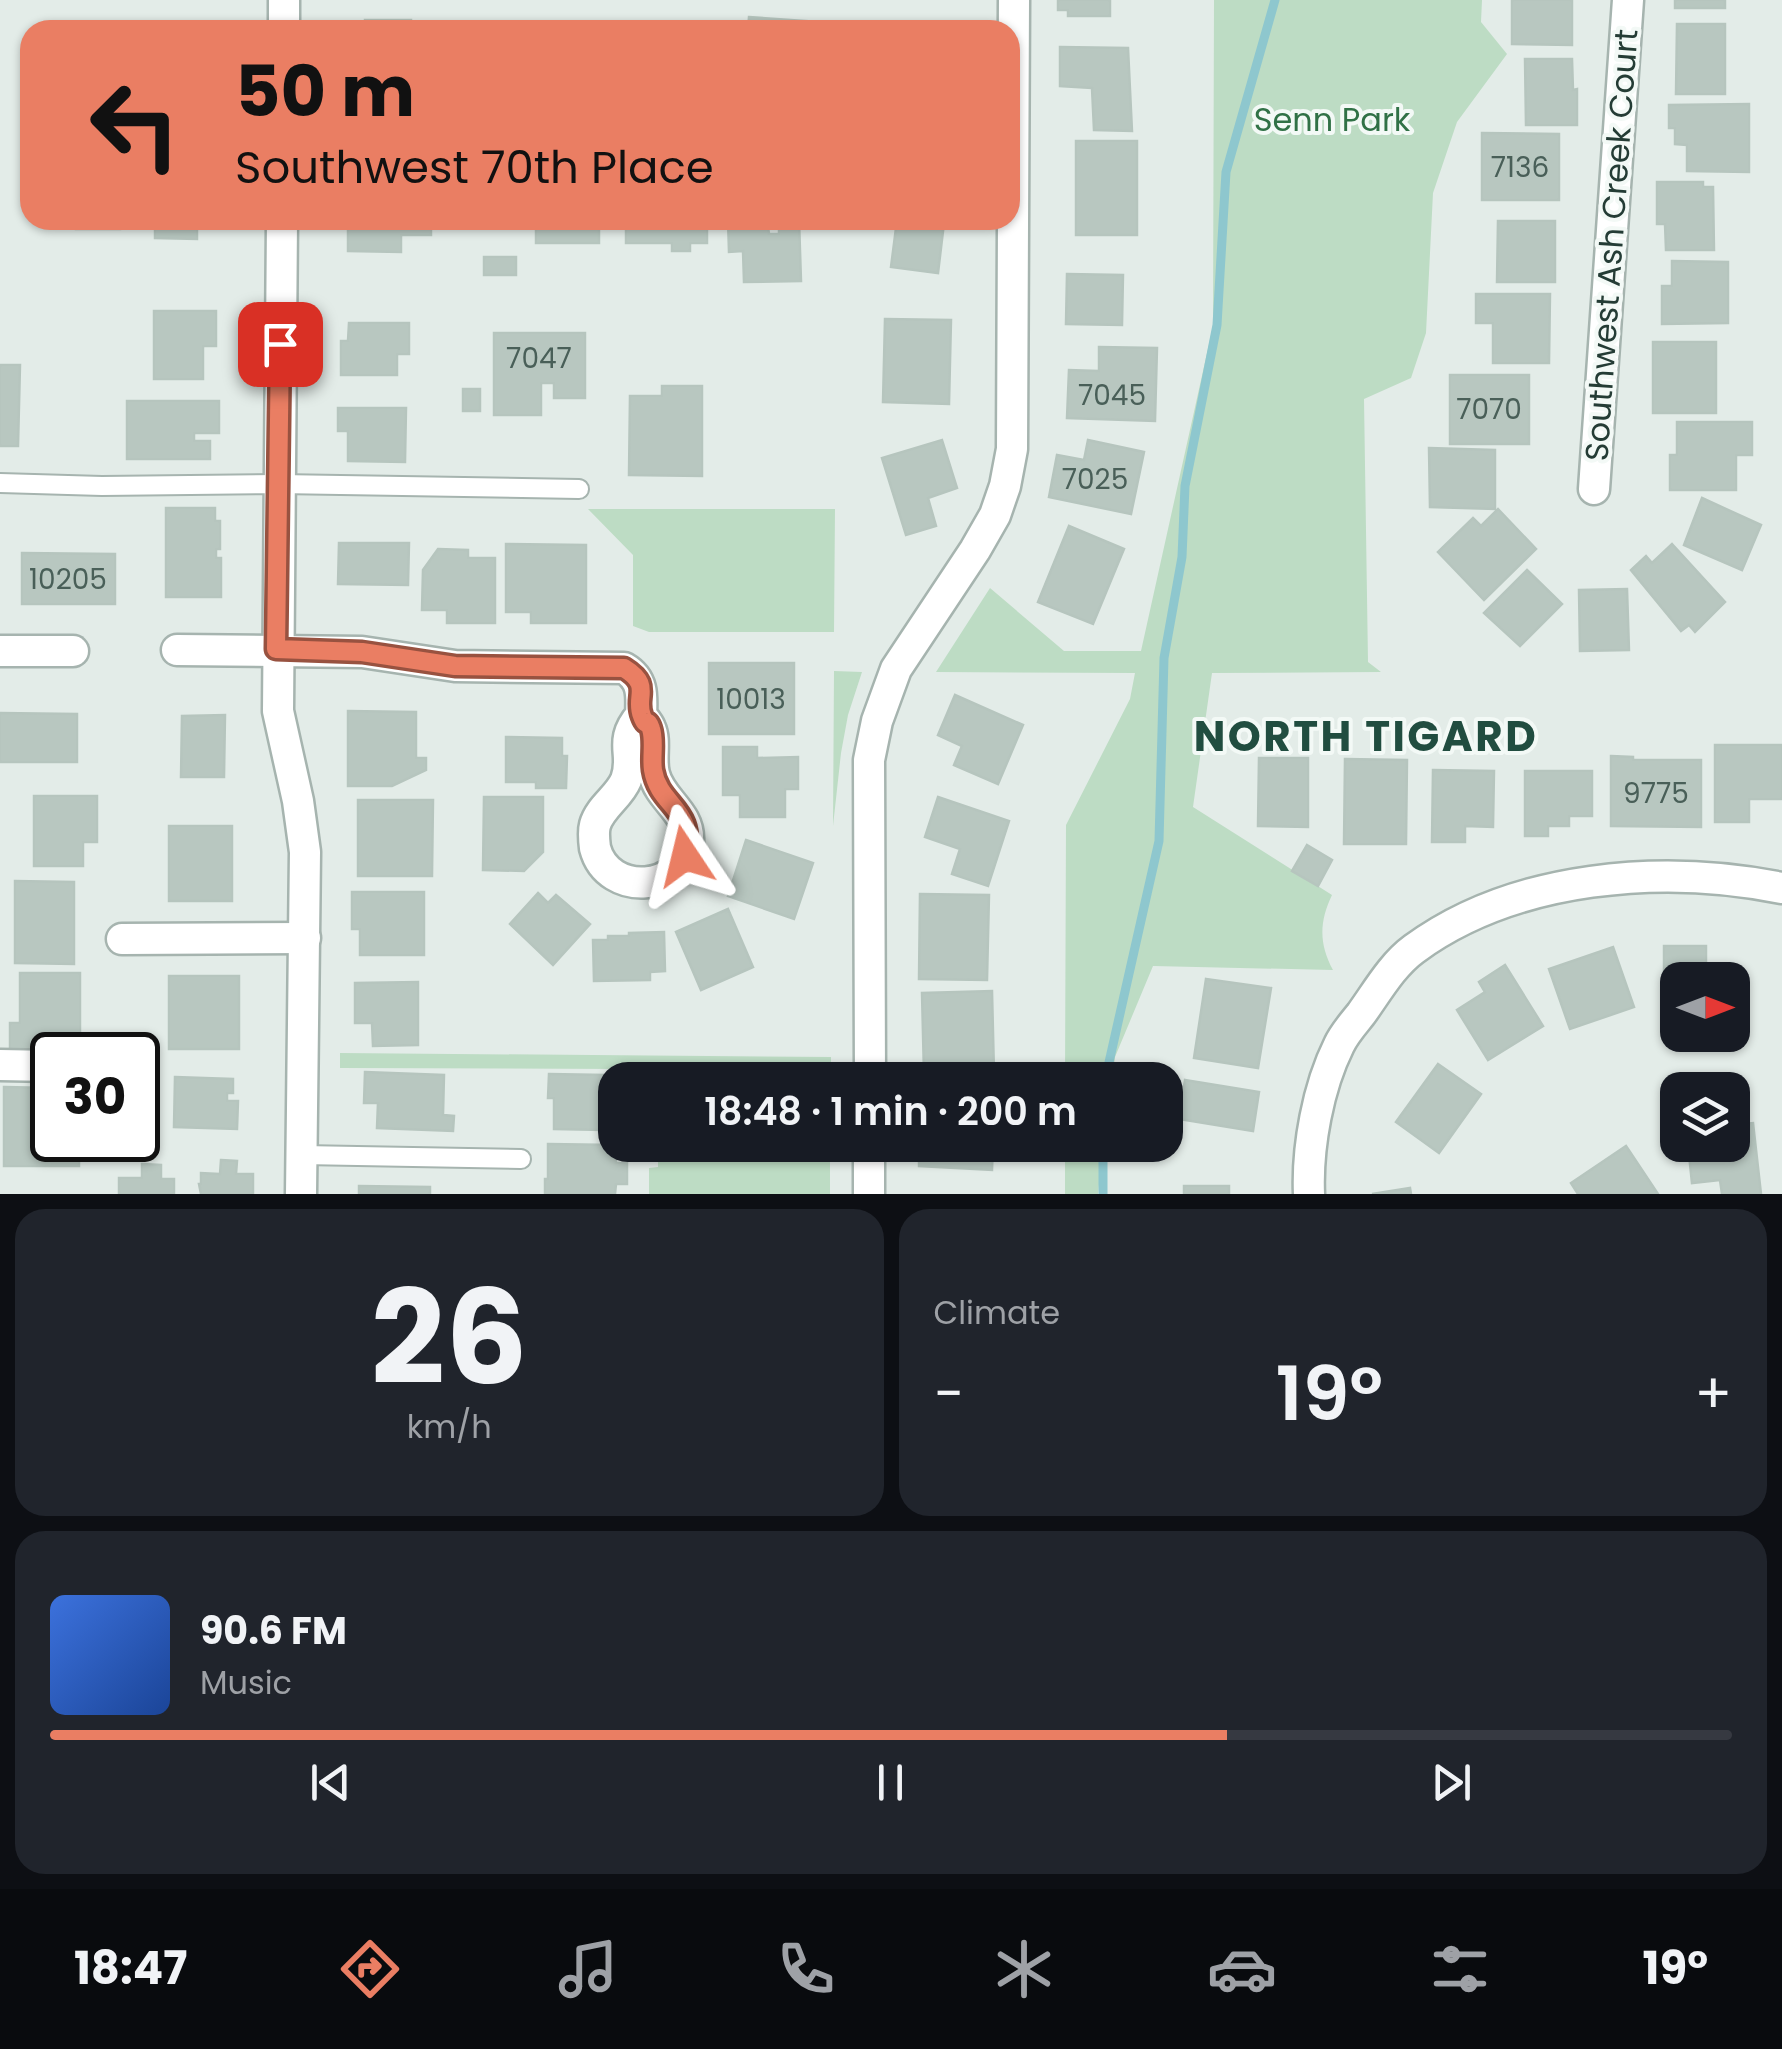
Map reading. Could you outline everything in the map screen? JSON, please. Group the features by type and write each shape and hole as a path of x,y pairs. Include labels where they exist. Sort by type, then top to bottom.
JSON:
{"street":[{"name":"Southwest Ash Creek Court","path":"1594,490 1628,0"},
{"path":"282,230 276,649 278,711 306,852 301,1194"},
{"path":"870,1062 869,760 877,722 896,669 975,550 995,516 1005,486 1012,449 1013,230"},
{"path":"177,650 362,652 455,666 624,668 634,674 641,686 641,715 651,728 653,773 681,814 688,842 685,856 669,874 632,883 603,865 597,854 594,826 626,780 628,730 641,715"},
{"path":"0,651 73,651"},
{"path":"1309,1194 1308,1172 1319,1102 1339,1044 1391,972 1412,950 1461,921 1522,897 1605,880 1708,877 1782,888"},
{"path":"122,938 306,938"},
{"path":"0,1065 30,1066"},
{"path":"869,1162 869,1194"}],"lane":[{"path":"0,484 579,489"},
{"path":"302,1155 522,1158"}],"green space":[{"name":"Senn Park","path":"1214,0 1482,0 1481,22 1507,54 1457,122 1433,193 1426,333 1411,378 1364,399 1368,662 1381,672 1212,673 1193,807 1332,895 1322,933 1333,970 1153,966 1114,1062 1065,1062 1066,825 1130,699 1135,673 936,672 990,588 1064,651 1141,651 1213,326"},
{"path":"588,509 835,509 834,632 649,632 633,626 633,555"},
{"path":"834,671 862,672 848,715 833,826"},
{"path":"340,1053 831,1057 831,1062 598,1062 598,1069 340,1068"},
{"path":"658,1162 830,1162 830,1194 649,1194 649,1168 658,1167"},
{"path":"1065,1162 1101,1162 1098,1194 1065,1194"}],"building":[{"path":"1058,0 1110,0 1110,16 1068,16 1068,10 1058,10"},
{"path":"1512,0 1572,0 1572,45 1512,44"},
{"path":"1675,0 1725,0 1725,8 1675,8"},
{"path":"1677,24 1725,24 1725,94 1676,94"},
{"path":"1060,47 1128,48 1132,131 1094,130 1092,88 1060,86"},
{"path":"1525,59 1572,59 1577,125 1526,125"},
{"path":"1749,104 1749,172 1687,171 1687,145 1675,144 1675,128 1669,128 1669,105"},
{"path":"1482,133 1559,134 1559,200 1482,200"},
{"path":"1076,141 1137,141 1137,235 1076,235"},
{"path":"1657,182 1703,182 1703,187 1713,187 1714,250 1666,250 1665,224 1657,224"},
{"path":"1498,221 1555,221 1555,282 1497,282"},
{"path":"155,230 197,230 197,239 155,238"},
{"path":"348,230 431,230 431,235 401,235 401,252 348,251"},
{"path":"536,230 599,230 599,243 536,243"},
{"path":"626,230 707,230 707,243 690,243 690,251 672,251 672,243 626,243"},
{"path":"728,230 768,230 769,234 779,234 779,230 799,230 801,281 744,282 743,251 729,252"},
{"path":"896,230 943,230 938,273 891,267"},
{"path":"484,257 516,257 516,275 484,275"},
{"path":"1672,261 1728,262 1728,323 1662,324 1662,286 1672,286"},
{"path":"1067,274 1123,275 1122,325 1066,324"},
{"path":"1476,294 1550,294 1549,363 1493,363 1493,323 1476,323"},
{"path":"154,311 216,311 216,346 203,346 203,379 154,379"},
{"path":"885,319 951,320 949,404 883,402"},
{"path":"349,323 409,323 409,354 397,354 397,375 341,375 341,341 348,341"},
{"path":"494,333 585,333 585,398 554,398 554,383 541,383 541,415 494,415"},
{"path":"1653,342 1716,342 1716,413 1653,413"},
{"path":"1099,347 1157,348 1155,421 1067,418 1069,370 1099,371"},
{"path":"0,365 20,365 18,446 0,446"},
{"path":"1450,375 1529,375 1529,444 1450,444"},
{"path":"662,386 702,386 702,476 629,475 630,396 662,396"},
{"path":"463,389 480,389 480,411 463,411"},
{"path":"127,401 219,401 219,433 194,433 194,441 210,441 210,459 127,459"},
{"path":"338,408 406,408 405,462 348,461 348,431 338,431"},
{"path":"1677,422 1752,422 1752,455 1736,455 1736,490 1670,490 1670,455 1677,455"},
{"path":"942,440 957,488 928,498 936,526 906,535 882,458"},
{"path":"1088,440 1144,452 1131,514 1049,497 1057,455 1084,460"},
{"path":"1429,448 1495,450 1495,509 1430,507"},
{"path":"1702,498 1761,525 1742,570 1684,545"},
{"path":"166,508 215,508 215,521 220,521 220,549 216,549 216,558 221,558 221,597 166,597"},
{"path":"1498,509 1536,549 1484,600 1438,552 1473,518 1481,526"},
{"path":"1069,526 1124,549 1093,624 1038,602"},
{"path":"339,543 409,543 408,585 338,584"},
{"path":"506,544 586,545 586,623 531,623 531,612 506,612"},
{"path":"1672,544 1725,602 1695,632 1689,625 1681,631 1631,570 1646,556 1652,563"},
{"path":"438,549 468,550 468,558 495,558 495,623 447,623 447,610 422,610 423,570"},
{"path":"22,553 115,554 115,604 22,604"},
{"path":"1527,570 1562,604 1520,646 1484,613"},
{"path":"1627,589 1629,650 1580,651 1579,590"},
{"path":"709,663 794,663 794,734 709,734"},
{"path":"955,695 1023,725 998,784 954,765 962,746 938,735"},
{"path":"348,711 416,712 416,758 426,758 426,770 392,786 348,786"},
{"path":"0,713 77,714 77,762 0,762"},
{"path":"225,715 224,777 181,777 182,716"},
{"path":"506,737 562,738 562,756 567,756 566,788 506,782"},
{"path":"1715,745 1782,745 1782,799 1749,799 1749,822 1715,822"},
{"path":"723,747 757,747 757,758 798,757 798,789 785,789 785,817 740,817 740,795 723,795"},
{"path":"1611,756 1633,760 1701,760 1701,827 1611,826"},
{"path":"1259,758 1308,758 1308,827 1258,826"},
{"path":"1345,759 1407,760 1406,844 1344,844"},
{"path":"1433,770 1494,771 1493,827 1465,826 1465,842 1432,842"},
{"path":"1525,771 1592,771 1592,816 1569,816 1569,826 1548,826 1548,836 1525,836"},
{"path":"34,796 97,796 97,842 83,842 83,866 34,866"},
{"path":"484,797 543,797 543,852 524,871 483,870"},
{"path":"938,797 1009,821 988,886 952,874 960,849 925,837"},
{"path":"358,800 433,800 432,876 358,876"},
{"path":"169,826 232,826 232,901 169,901"},
{"path":"746,840 813,863 794,919 728,896"},
{"path":"1307,845 1332,860 1318,886 1292,871"},
{"path":"15,881 74,882 74,964 15,963"},
{"path":"352,892 424,892 424,955 360,955 360,929 352,929"},
{"path":"538,893 548,903 556,895 590,924 553,965 510,924"},
{"path":"920,894 989,895 987,980 919,979"},
{"path":"728,909 753,967 701,990 676,932"},
{"path":"664,932 665,971 650,972 650,980 594,981 593,940"},
{"path":"1664,946 1706,946 1706,962 1664,962"},
{"path":"1613,947 1634,1007 1570,1029 1549,969"},
{"path":"1505,965 1543,1026 1488,1060 1457,1010 1485,992 1479,982"},
{"path":"20,973 80,973 80,1032 30,1032 30,1050 10,1050 10,1023 20,1023"},
{"path":"169,976 239,976 239,1049 169,1049"},
{"path":"1206,979 1271,988 1258,1068 1194,1058"},
{"path":"418,982 418,1045 373,1046 372,1023 355,1023 355,983"},
{"path":"992,991 994,1062 924,1062 922,993"},
{"path":"1438,1064 1481,1094 1439,1153 1396,1122"},
{"path":"365,1072 444,1075 443,1115 454,1116 453,1131 377,1128 378,1103 364,1103"},
{"path":"549,1074 598,1075 598,1130 554,1129 554,1098 548,1098"},
{"path":"175,1077 233,1079 233,1093 227,1093 227,1101 238,1101 237,1129 174,1127"},
{"path":"1185,1080 1259,1092 1253,1131 1183,1120"},
{"path":"4,1087 30,1088 30,1162 79,1162 79,1166 4,1166"},
{"path":"1753,1123 1761,1194 1722,1194 1720,1180 1692,1183 1690,1162 1750,1162"},
{"path":"548,1144 598,1145 598,1162 627,1163 627,1184 616,1184 615,1194 545,1194"},
{"path":"1626,1146 1658,1194 1578,1194 1571,1183"},
{"path":"221,1160 237,1161 236,1174 253,1174 253,1194 201,1194 201,1173 220,1174"},
{"path":"919,1162 992,1162 992,1170 919,1166"},
{"path":"142,1164 161,1165 161,1179 174,1179 174,1194 119,1194 119,1178 142,1178"},
{"path":"359,1186 430,1187 430,1194 359,1194"},
{"path":"1184,1186 1229,1186 1229,1194 1184,1194"},
{"path":"1410,1188 1411,1194 1372,1194"}],"waterway":[{"path":"1109,1062 1159,841 1164,658 1182,557 1185,486 1217,325 1226,172 1275,0"},
{"path":"1103,1162 1103,1194"}],"district":[{"name":"NORTH TIGARD","path":"1366,736"}],"route":[{"path":"280,344 276,649 362,652 455,666 624,668 634,674 641,686 641,715 651,728 653,773 665,796 681,814 688,842 685,856"}]}
